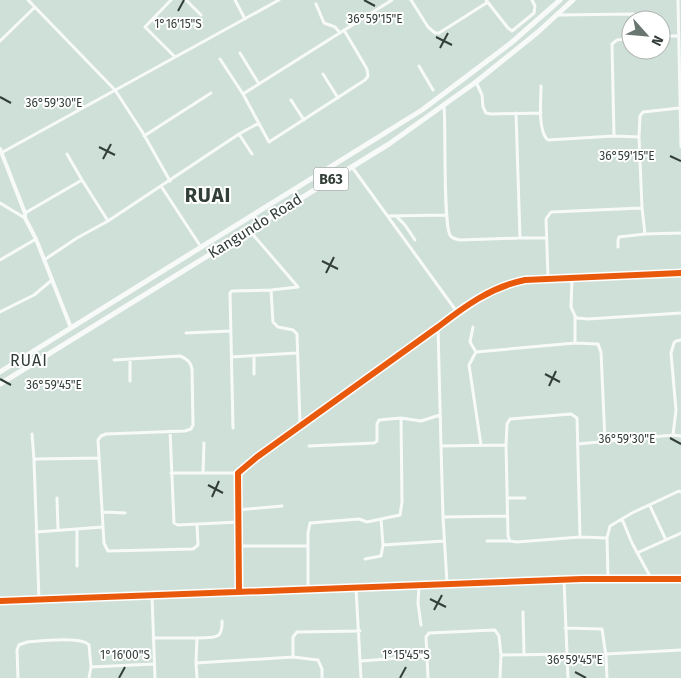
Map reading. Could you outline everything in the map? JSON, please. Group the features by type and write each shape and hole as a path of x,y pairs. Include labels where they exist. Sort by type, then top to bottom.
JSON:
{"highway":[{"name":"Kangundo Road","path":"0,372 422,110 512,43 560,0"},
{"name":"Kangundo Road","path":"0,384 352,166 444,106 517,50 571,0"},
{"path":"529,28 534,35"},
{"path":"512,43 517,50"}],"street":[{"path":"28,0 115,90 170,181"},
{"path":"171,0 144,27 175,57"},
{"path":"186,0 201,15"},
{"path":"235,0 245,19"},
{"path":"71,328 53,279 25,218 25,212 1,151 279,0"},
{"path":"243,94 392,0"},
{"path":"410,0 428,28 436,33 439,33 487,1 512,31 528,19 535,10"},
{"path":"532,0 535,10 542,16"},
{"path":"678,0 680,10 678,36 681,147"},
{"path":"316,4 324,23 334,26 340,33"},
{"path":"0,41 35,8"},
{"path":"557,15 621,14"},
{"path":"220,59 243,94 269,142 365,80 368,72 344,30"},
{"path":"671,36 678,36"},
{"path":"614,136 612,44 616,40 621,39"},
{"path":"240,53 260,84"},
{"path":"419,66 432,90"},
{"path":"323,74 338,98"},
{"path":"476,82 482,94 483,107 486,113 541,113"},
{"path":"541,86 541,113 544,135 548,140 614,136 640,137"},
{"path":"144,136 211,93"},
{"path":"291,100 304,120"},
{"path":"444,106 446,215 450,235 457,239 546,238"},
{"path":"645,234 642,208 641,114 645,111 679,108"},
{"path":"516,113 520,238"},
{"path":"44,260 170,181 239,134 260,123"},
{"path":"239,134 252,154"},
{"path":"67,154 108,221"},
{"path":"352,166 456,312"},
{"path":"25,212 82,180"},
{"path":"161,186 199,244"},
{"path":"0,203 25,218"},
{"path":"548,278 546,219 548,214 551,212 642,208"},
{"path":"388,216 446,215"},
{"path":"396,216 415,240"},
{"path":"233,428 230,292 298,287 249,230"},
{"path":"618,247 618,240 622,236 681,234"},
{"path":"0,260 36,239"},
{"path":"239,591 238,473 245,465 438,327 456,312 484,294 508,284 548,278 681,273"},
{"path":"572,278 571,307 574,316 575,343"},
{"path":"0,312 34,295 53,279"},
{"path":"271,290 273,322 278,327 295,331 297,334 300,425"},
{"path":"574,316 581,319 681,313"},
{"path":"438,327 443,517 447,583"},
{"path":"473,327 470,342 476,352"},
{"path":"186,333 230,331"},
{"path":"673,435 676,410 671,353 676,340 681,340"},
{"path":"476,352 575,343 595,343 602,352 605,441"},
{"path":"476,352 469,365 481,445"},
{"path":"231,357 297,353"},
{"path":"114,360 180,356 190,363 193,388 193,425 191,429 185,431 101,436 98,440 104,543 108,551 196,548 198,541 197,524"},
{"path":"254,356 254,374"},
{"path":"130,359 130,381"},
{"path":"676,410 681,410"},
{"path":"510,541 507,516 507,424 510,419 571,414 577,418 580,538"},
{"path":"310,446 374,443 377,441 377,424 380,420 400,418 421,421 440,415"},
{"path":"308,590 310,522 359,519 367,522 400,515 402,509 400,418"},
{"path":"170,431 173,522 178,526 238,522"},
{"path":"32,434 39,598"},
{"path":"578,444 673,435 681,436"},
{"path":"204,443 204,473"},
{"path":"441,446 506,445"},
{"path":"34,461 36,459 99,458"},
{"path":"171,473 238,473"},
{"path":"608,579 607,538 610,526 679,491 681,492"},
{"path":"57,498 58,530"},
{"path":"507,498 525,498"},
{"path":"238,510 282,506"},
{"path":"650,506 666,540"},
{"path":"103,512 125,513"},
{"path":"443,517 507,516"},
{"path":"365,559 381,556 383,544 381,519"},
{"path":"622,519 637,553 652,580"},
{"path":"36,532 103,527"},
{"path":"77,528 77,566"},
{"path":"637,553 681,533"},
{"path":"487,541 517,542 607,538"},
{"path":"383,544 444,541"},
{"path":"239,546 308,546"},
{"path":"0,600 152,596 447,583 608,579 681,580"},
{"path":"564,580 568,678"},
{"path":"419,585 418,603 421,625"},
{"path":"356,588 360,631 361,678"},
{"path":"152,596 155,678"},
{"path":"523,612 524,654"},
{"path":"153,638 217,637 223,629 222,621"},
{"path":"565,628 602,629 607,678"},
{"path":"428,678 426,637 430,632 494,630 499,636 501,655 500,678"},
{"path":"293,657 293,637 297,632 360,631"},
{"path":"197,638 197,678"},
{"path":"18,678 18,647 22,643 66,640 89,644 91,668 89,678"},
{"path":"606,654 681,650"},
{"path":"501,655 567,654"},
{"path":"360,661 427,656"},
{"path":"196,663 293,657 318,660 322,669 322,678"},
{"path":"91,668 154,664"}],"cycle path":[{"path":"239,591 238,473 257,457 458,312 490,292 525,280 681,273"},
{"path":"0,601 582,579 681,579"}],"district":[{"name":"RUAI","path":"208,195"},
{"name":"RUAI","path":"29,360"}]}
